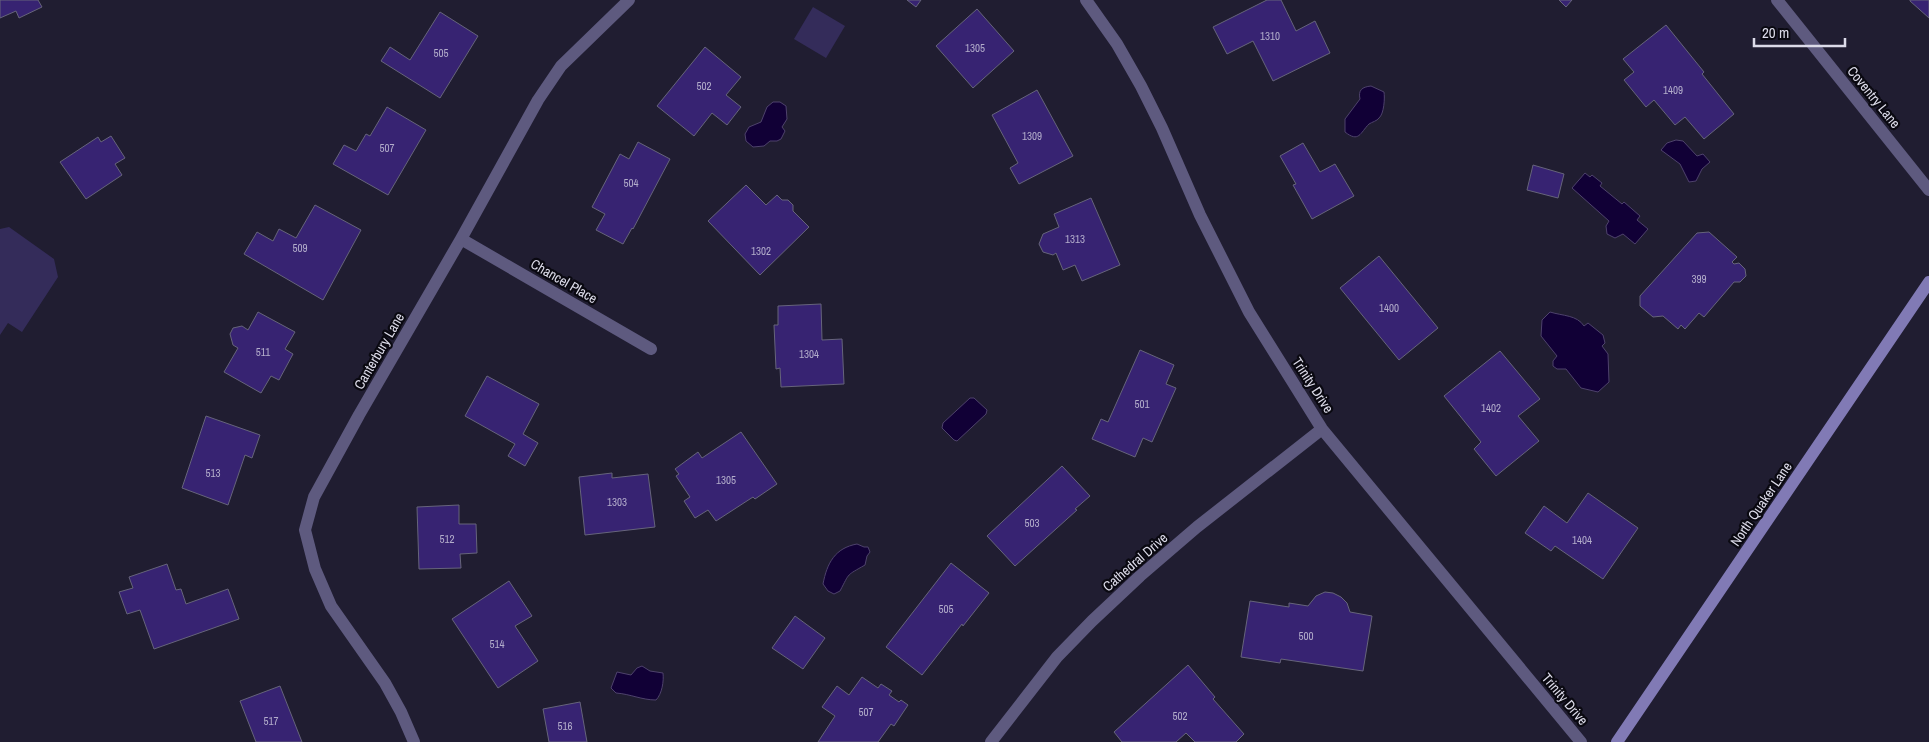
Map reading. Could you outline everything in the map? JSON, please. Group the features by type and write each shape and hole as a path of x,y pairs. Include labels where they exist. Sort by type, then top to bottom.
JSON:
{"main road":[{"name":"North Quaker Lane","path":"1617,742 1929,282"}],"street":[{"name":"Canterbury Lane","path":"414,742 402,712 385,683 331,606 315,569 305,530 314,496 359,415 462,240 538,100 561,66 629,0"},
{"name":"Trinity Drive","path":"1086,0 1117,44 1141,86 1162,128 1200,215 1249,312 1322,429 1582,742"},
{"name":"Coventry Lane","path":"1777,0 1929,190"},
{"name":"Chancel Place","path":"462,240 651,349"},
{"name":"Cathedral Drive","path":"992,742 1057,657 1092,621 1197,526 1322,429"}],"shaded area":[{"path":"813,7 845,26 826,58 794,39"},
{"path":"1371,86 1384,92 1381,116 1369,124 1359,136 1353,137 1345,132 1345,119 1360,99 1361,90"},
{"path":"773,102 780,102 786,106 787,119 782,127 785,131 781,139 777,141 770,141 764,146 753,147 746,141 745,134 749,127 761,122 767,107"},
{"path":"1676,140 1683,141 1697,156 1703,154 1710,162 1702,169 1696,181 1689,182 1680,164 1661,150 1667,143"},
{"path":"1585,173 1590,177 1592,175 1602,183 1600,186 1622,204 1624,202 1640,216 1637,220 1648,229 1635,244 1623,234 1615,238 1607,234 1606,226 1609,221 1572,188"},
{"path":"9,227 54,259 58,277 22,332 8,323 0,335 0,229"},
{"path":"1550,312 1574,318 1584,326 1588,323 1603,335 1605,343 1602,346 1608,354 1609,382 1598,392 1581,388 1566,369 1557,369 1553,366 1553,361 1557,356 1541,336 1542,320"},
{"path":"970,398 974,398 987,410 986,414 957,441 954,440 942,428 943,423"},
{"path":"857,544 868,547 870,552 865,565 849,575 840,591 834,594 828,591 823,584 827,569 833,558 843,549"},
{"path":"642,666 650,671 663,673 662,687 656,700 616,693 611,688 617,672 631,675 637,668"}],"building":[{"path":"0,0 38,0 42,7 19,18 16,11 0,18"},
{"path":"907,0 921,0 916,7"},
{"path":"1267,0 1281,0 1296,31 1315,21 1330,53 1273,81 1253,41 1227,54 1213,27"},
{"path":"1559,0 1572,0 1566,7"},
{"path":"1929,0 1929,18 1910,1"},
{"path":"977,9 1014,51 973,88 936,46"},
{"path":"440,12 478,36 440,98 381,61 390,47 410,60"},
{"path":"1666,25 1704,72 1702,74 1734,114 1704,139 1685,117 1675,125 1654,100 1646,107 1624,80 1634,72 1623,59"},
{"path":"705,47 741,77 726,95 741,107 727,125 712,113 694,136 657,106"},
{"path":"1037,90 1073,156 1019,184 1010,168 1018,163 992,115"},
{"path":"387,107 426,130 388,195 333,164 344,145 356,151 366,134 370,136"},
{"path":"111,136 125,158 115,164 122,175 86,199 60,162 98,137 101,142"},
{"path":"638,142 670,159 623,244 596,230 605,214 592,207 620,154 629,159"},
{"path":"1303,143 1320,172 1335,164 1354,196 1312,219 1293,185 1296,184 1280,156"},
{"path":"1533,165 1564,174 1558,198 1527,190"},
{"path":"746,185 766,205 777,195 782,200 788,200 793,205 793,211 809,227 760,275 708,221"},
{"path":"1091,198 1120,265 1082,281 1075,265 1063,270 1056,253 1053,255 1043,252 1039,244 1043,234 1059,227 1054,214"},
{"path":"315,205 361,230 323,300 244,254 257,232 273,241 279,229 296,238"},
{"path":"1709,232 1737,257 1732,262 1734,264 1739,263 1745,269 1746,276 1740,282 1734,282 1704,317 1699,313 1685,329 1681,325 1678,329 1663,316 1653,317 1640,306 1640,296 1697,233"},
{"path":"1379,256 1438,328 1399,360 1340,288"},
{"path":"821,304 822,340 842,339 844,384 781,387 780,368 776,369 774,325 778,325 778,306"},
{"path":"258,312 295,332 285,349 293,354 279,380 271,376 261,393 224,372 238,348 233,345 230,334 233,328 242,326 248,330"},
{"path":"1140,350 1174,365 1166,384 1176,388 1152,442 1143,438 1135,457 1092,439 1101,419 1108,422"},
{"path":"1500,351 1540,399 1518,416 1539,441 1496,476 1474,449 1481,442 1444,396"},
{"path":"487,376 539,404 523,434 538,443 525,466 508,456 515,444 465,416"},
{"path":"206,416 260,435 252,458 245,455 228,505 182,488"},
{"path":"741,432 777,484 716,521 708,510 695,518 684,501 690,497 676,476 679,474 675,469 698,452 702,458"},
{"path":"1062,466 1090,496 1015,566 987,536"},
{"path":"612,473 612,478 648,474 655,527 585,535 579,477"},
{"path":"1588,493 1638,528 1603,579 1555,546 1551,551 1525,533 1544,506 1567,523"},
{"path":"459,505 459,524 476,524 477,553 460,554 461,568 419,569 417,507"},
{"path":"951,563 989,593 922,675 886,647"},
{"path":"167,564 176,590 181,589 186,604 228,589 239,619 154,649 140,610 127,614 119,592 133,588 129,577"},
{"path":"509,581 532,616 515,626 538,661 498,688 452,619"},
{"path":"1325,592 1341,597 1347,603 1350,612 1372,616 1363,671 1281,659 1280,663 1241,657 1250,601 1289,607 1289,603 1308,606 1316,596"},
{"path":"795,616 825,638 803,669 772,648"},
{"path":"1188,665 1215,697 1213,699 1244,734 1236,742 1195,742 1186,733 1176,742 1122,742 1114,732"},
{"path":"862,677 878,688 881,684 892,691 889,695 899,702 901,700 908,705 894,726 891,724 878,742 818,742 835,716 822,707 837,686 849,695"},
{"path":"280,686 302,742 256,742 240,701"},
{"path":"580,702 587,742 549,742 543,709"}]}
